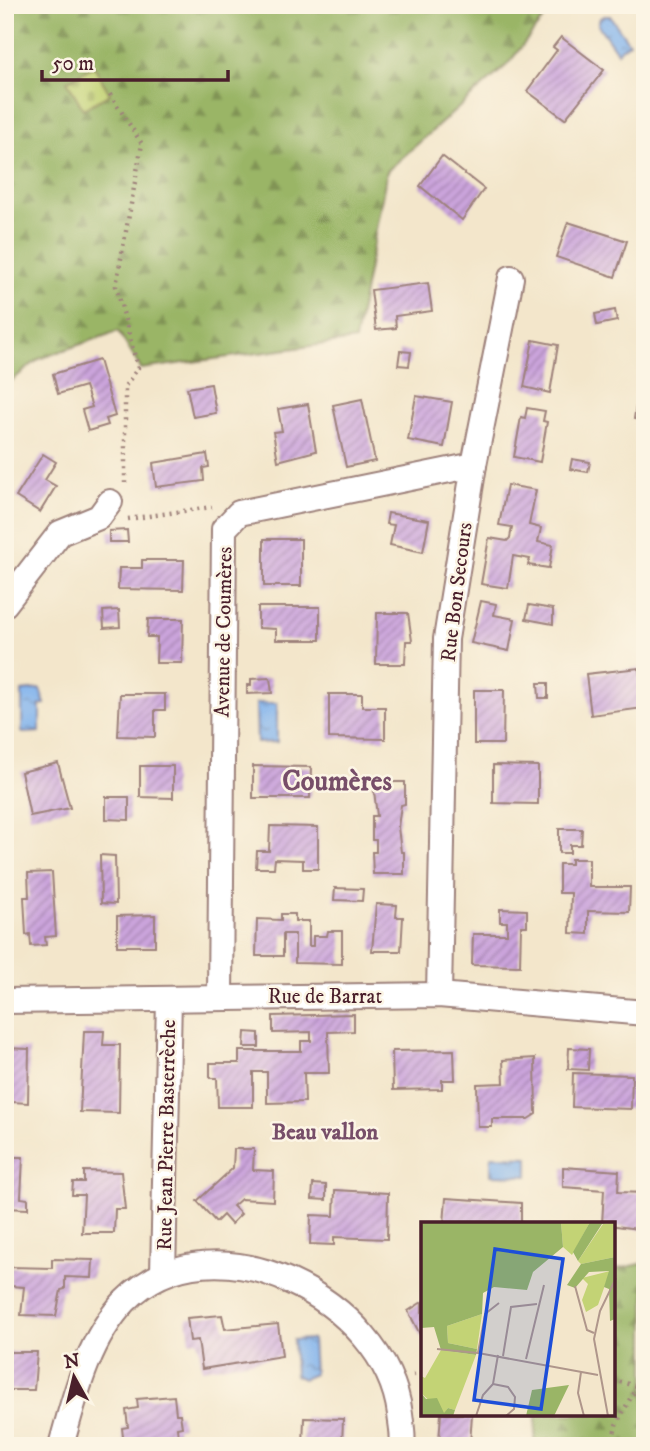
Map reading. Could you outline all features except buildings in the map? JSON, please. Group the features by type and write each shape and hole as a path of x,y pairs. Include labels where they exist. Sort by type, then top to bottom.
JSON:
{"street":[{"name":"Rue Bon Secours","path":"439,995 446,639 474,465 511,278"},
{"name":"Avenue de Coumères","path":"220,997 224,529 239,513 474,465"},
{"path":"5,604 60,533 105,509"},
{"name":"Rue de Barrat","path":"5,1001 439,995 645,1013"},
{"name":"Rue Jean Pierre Basterrèche","path":"61,1446 76,1393 100,1333 126,1300 163,1273 169,999"},
{"path":"163,1273 215,1263 260,1270 303,1289 341,1312 389,1372 399,1406 402,1446"}],"path":[{"path":"110,94 142,144 116,286 138,368 125,386 125,495 105,509 118,521 214,507 233,519"},
{"path":"612,1446 616,1425 645,1370"},
{"path":"615,1381 636,1386"}],"green space":[{"path":"5,5 554,5 508,64 387,171 355,340 141,369 118,331 39,359 5,386"},
{"path":"94,66 110,94 83,109 67,81"},
{"path":"645,1263 645,1446 535,1446 536,1416 615,1416 615,1270"}],"water":[{"path":"610,16 629,43 617,52 598,25 600,18"},
{"path":"40,689 45,704 40,705 40,732 22,733 22,691"},
{"path":"256,703 277,703 277,742 257,743"},
{"path":"491,1156 528,1157 528,1176 491,1175"},
{"path":"312,1339 314,1374 303,1379 295,1375 293,1340"}],"district":[{"name":"Coumères","path":"337,780"},
{"name":"Beau vallon","path":"325,1131"}]}
